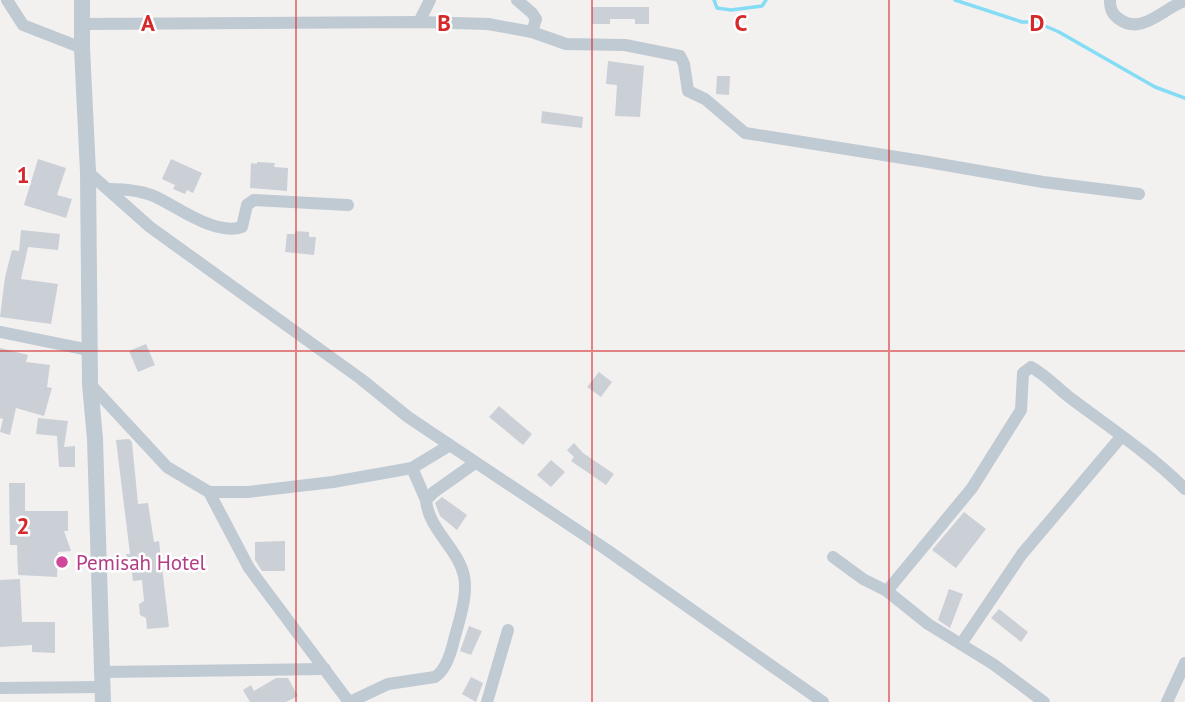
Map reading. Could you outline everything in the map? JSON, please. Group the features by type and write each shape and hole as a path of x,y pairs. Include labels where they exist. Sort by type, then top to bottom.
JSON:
{"street":[{"path":"7,0 23,25 82,48"},
{"path":"82,0 88,172 90,384 95,439 103,687"},
{"path":"419,22 430,0"},
{"path":"517,0 536,19 532,32"},
{"path":"1110,0 1113,14 1123,22 1133,25 1144,24 1170,7 1185,1"},
{"path":"82,24 488,24 532,32 566,44 625,45 680,56 684,64 688,91 705,99 745,133 1043,182 1139,194"},
{"path":"88,172 150,227 361,379 408,417 607,550 823,702"},
{"path":"107,189 138,191 156,197 192,217 234,229 242,227 247,205 254,200 348,205"},
{"path":"0,332 89,350"},
{"path":"887,591 972,488 1021,410 1023,373 1031,367 1044,374 1067,396 1162,466 1185,489"},
{"path":"90,384 167,467 209,492 249,568 349,702 388,684 435,677 441,673 466,589 460,562 431,516 412,468"},
{"path":"961,644 1022,554 1121,437"},
{"path":"209,492 260,491 412,468 450,445"},
{"path":"426,500 475,463"},
{"path":"833,557 863,579 887,591 928,624 993,664 1044,702"},
{"path":"486,702 508,630"},
{"path":"1167,702 1185,663"},
{"path":"0,688 103,687 325,669"}],"building":[{"path":"592,7 649,7 649,24 635,24 635,19 610,19 610,24 592,24"},
{"path":"608,61 644,66 640,117 615,116 617,85 606,84"},
{"path":"717,76 730,76 729,95 716,94"},
{"path":"542,111 583,117 582,128 541,123"},
{"path":"38,159 66,168 57,195 72,199 66,218 24,205"},
{"path":"171,159 202,173 193,193 187,190 185,194 173,189 175,185 162,179"},
{"path":"251,163 275,163 274,167 288,168 287,191 250,188"},
{"path":"21,230 60,234 58,250 28,247 21,279 58,284 51,324 0,317 5,277 12,250 19,251"},
{"path":"295,231 309,232 309,237 316,237 314,255 285,252 287,234 295,234"},
{"path":"146,344 155,365 138,372 129,351"},
{"path":"0,348 28,355 26,362 50,365 47,387 52,388 44,416 16,408 10,435 0,432 3,419 0,418"},
{"path":"599,372 612,382 601,397 587,387"},
{"path":"499,406 532,434 523,445 489,417"},
{"path":"38,418 68,421 64,447 75,446 75,467 59,467 57,436 36,434"},
{"path":"129,439 132,442 138,504 148,503 154,542 159,541 169,627 147,629 146,618 140,615 139,604 144,601 142,580 133,581 131,565 128,565 126,554 130,554 116,440"},
{"path":"574,443 583,453 614,474 606,485 571,461 574,457 567,450"},
{"path":"551,460 565,472 551,487 537,475"},
{"path":"9,483 25,483 25,511 68,511 68,531 64,531 71,551 58,552 57,577 18,575 17,545 10,545"},
{"path":"442,497 467,515 457,530 440,516 435,503"},
{"path":"964,512 986,529 956,568 932,550"},
{"path":"285,541 285,571 262,571 255,560 255,542"},
{"path":"20,579 22,622 55,622 55,653 32,652 32,645 0,647 0,580"},
{"path":"949,589 963,594 950,628 938,620"},
{"path":"999,609 1028,632 1021,642 991,618"},
{"path":"469,626 482,631 471,655 460,651"},
{"path":"471,677 483,683 476,702 462,694"},
{"path":"276,678 288,678 298,696 286,702 250,702 243,690 251,685 254,691"}],"waterway":[{"path":"714,0 717,8 731,10 762,6 766,0"},
{"path":"955,0 1022,22 1036,22 1059,32 1155,87 1185,98"}],"place":[{"name":"Pemisah Hotel","path":"62,562"}]}
